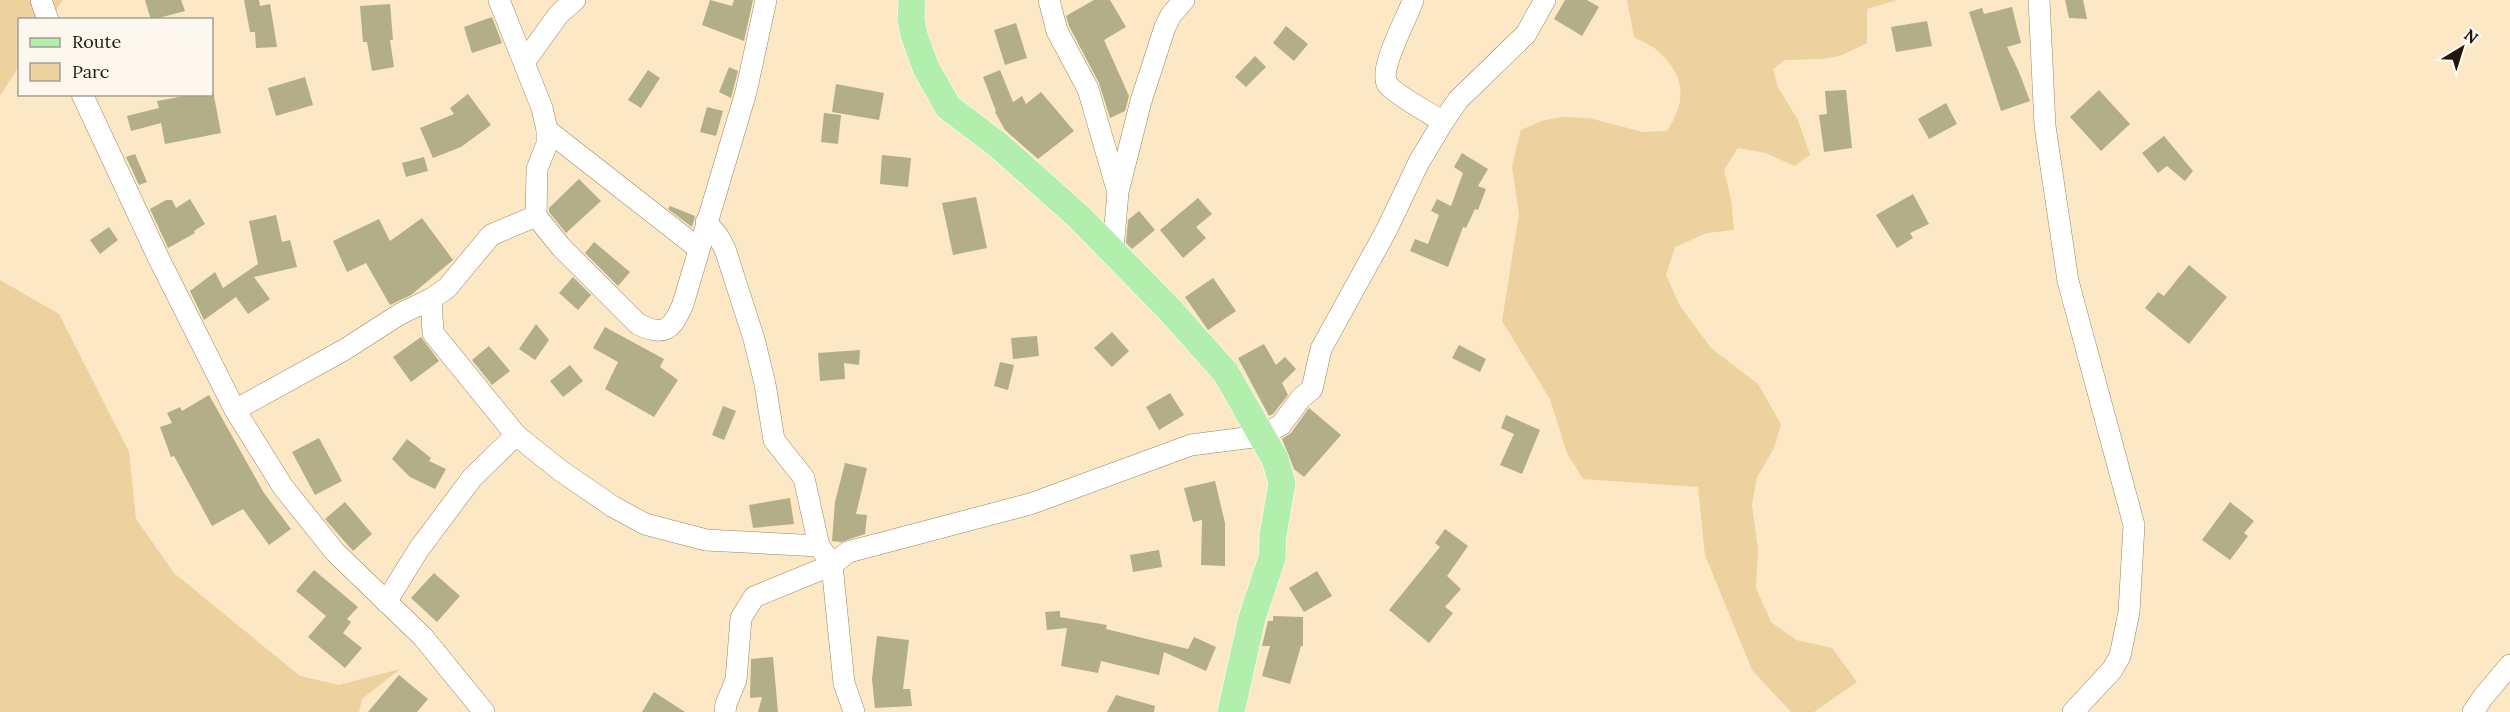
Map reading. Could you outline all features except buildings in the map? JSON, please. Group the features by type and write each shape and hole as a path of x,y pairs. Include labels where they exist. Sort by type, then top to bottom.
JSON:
{"main road":[{"path":"912,0 911,19 914,35 926,68 948,107 997,144 1113,249 1227,373 1275,459 1282,483 1273,535 1272,558 1252,618 1231,712"}],"street":[{"path":"40,0 47,18"},
{"path":"499,0 525,61 542,108 547,130 547,144 537,170 536,216 561,247 638,324 653,332 666,330 676,320 746,92 766,0"},
{"path":"525,61 559,14 575,0"},
{"path":"1049,0 1057,31 1088,89 1118,192"},
{"path":"1113,249 1118,192 1142,101 1165,27 1171,15 1184,0"},
{"path":"1413,0 1391,51 1385,73 1386,79 1393,89 1443,122"},
{"path":"725,712 736,680 741,618 754,597 832,565 848,552 1030,504 1191,445 1261,436 1281,425 1301,398 1312,389 1321,349 1386,231 1419,162 1443,122 1458,100 1526,34 1545,0"},
{"path":"2039,0 2045,126 2068,281 2134,525 2129,612 2120,656 2112,670 2073,712"},
{"path":"83,96 158,256 235,410 284,487 335,552 423,637 484,712"},
{"path":"547,130 698,248"},
{"path":"235,410 344,350 400,314 431,299 447,288 491,235 536,216"},
{"path":"706,222 725,249 754,339 765,384 774,440 804,478 819,546 832,565 844,682 854,712"},
{"path":"431,299 433,333 516,435 561,471 612,506 645,524 706,540 819,546"},
{"path":"386,602 419,549 472,478 516,435"},
{"path":"2473,712 2510,665"}],"green space":[{"path":"0,0 63,0 51,18 18,18 18,68 0,96"},
{"path":"1627,0 1897,0 1867,9 1867,43 1840,56 1785,60 1773,69 1778,87 1798,120 1810,155 1794,166 1766,153 1738,148 1724,170 1731,199 1734,230 1707,233 1675,247 1666,275 1680,306 1711,348 1758,384 1781,424 1774,448 1757,477 1752,505 1758,550 1756,588 1771,622 1796,640 1832,648 1857,682 1814,712 1791,712 1752,670 1705,555 1698,487 1583,479 1567,453 1550,399 1502,321 1519,214 1512,166 1521,130 1541,121 1562,117 1589,118 1643,132 1667,131 1677,111 1681,92 1676,73 1659,52 1634,37"},
{"path":"0,280 59,314 129,452 136,519 174,573 300,676 339,685 400,669 362,699 359,712 0,712"}]}
